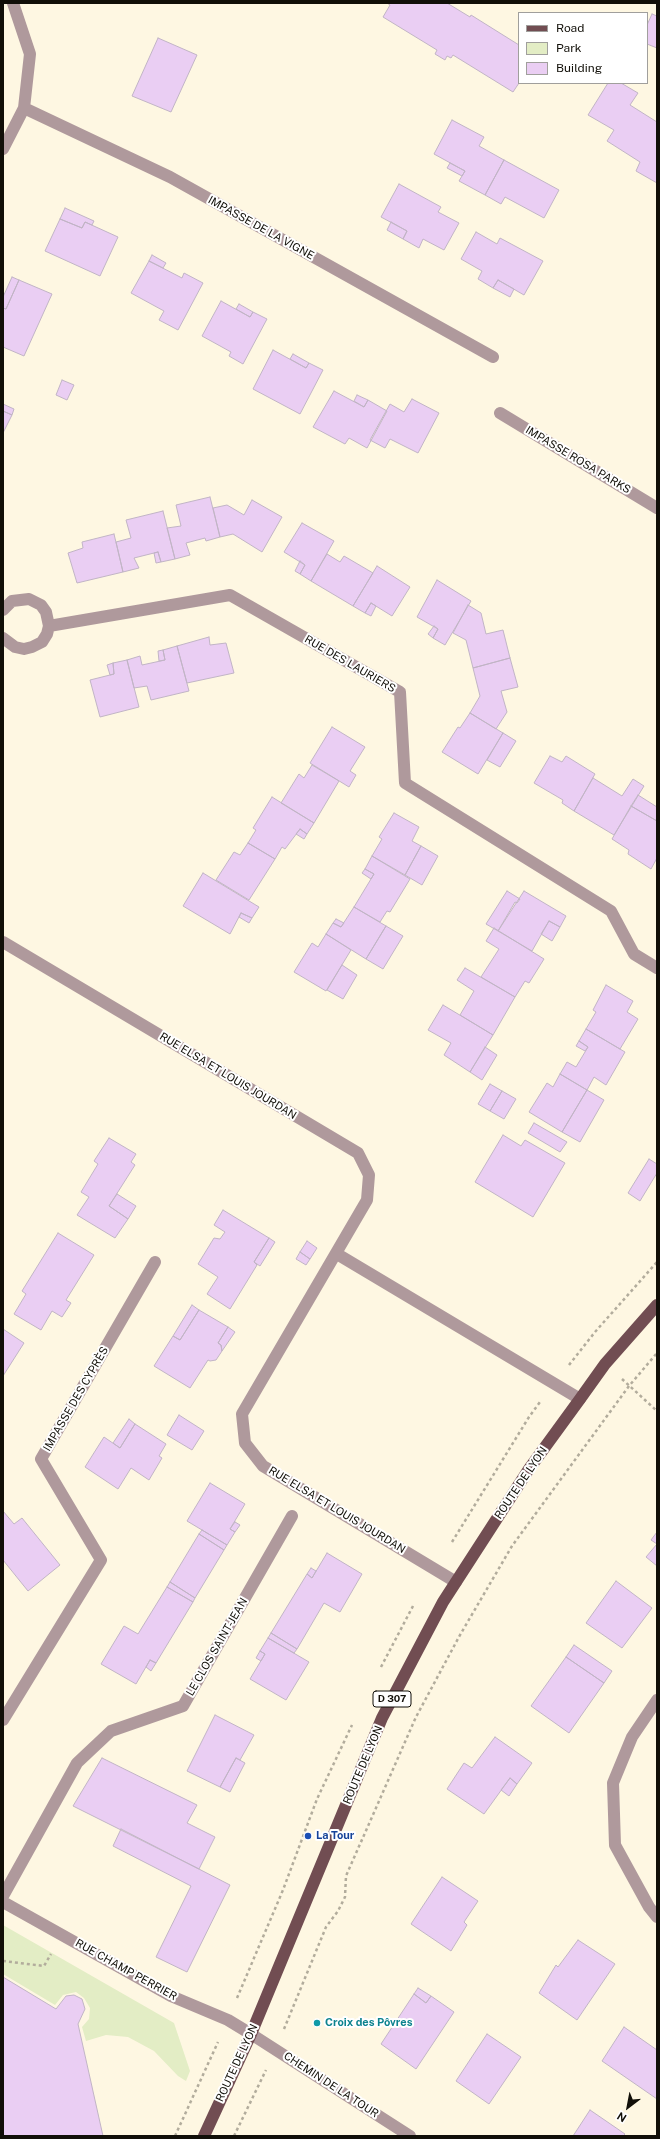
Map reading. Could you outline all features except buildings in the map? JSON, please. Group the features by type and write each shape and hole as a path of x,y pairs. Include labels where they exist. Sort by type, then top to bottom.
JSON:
{"main road":[{"name":"ROUTE DE LYON","path":"204,2136 252,2034 382,1718 443,1602 529,1469 605,1364 657,1306"}],"street":[{"path":"3,149 24,108 30,54 13,3"},
{"name":"IMPASSE DE LA VIGNE","path":"24,108 170,177 493,357"},
{"name":"IMPASSE ROSA PARKS","path":"500,413 657,508"},
{"name":"RUE DES LAURIERS","path":"49,626 230,595 400,692 404,782 611,912 634,954 657,968"},
{"path":"3,610 12,601 30,599 41,605 46,612 49,626 47,634 42,642 32,647 24,649 15,647 3,638"},
{"name":"RUE ELSA ET LOUIS JOURDAN","path":"3,942 358,1153 369,1175 367,1200 337,1254 242,1414 245,1443 263,1466 456,1582"},
{"path":"337,1254 580,1399"},
{"name":"IMPASSE DES CYPRÈS","path":"3,1720 101,1560 41,1459 155,1262"},
{"name":"LE CLOS SAINT-JEAN","path":"3,1896 77,1762 111,1731 183,1706 292,1516"},
{"path":"657,1700 632,1737 613,1783 614,1846 649,1907 657,1917"},
{"name":"RUE CHAMP PERRIER","path":"3,1902 171,1996 228,2020 252,2034"},
{"name":"CHEMIN DE LA TOUR","path":"252,2034 410,2136"}],"path":[{"path":"234,2136 275,2049 326,1927 338,1911 345,1897 346,1876 416,1717 460,1635 512,1546 629,1386 657,1353"},
{"path":"605,1364 657,1411"},
{"path":"3,1961 44,1966 62,1935"}],"green space":[{"path":"3,1925 174,2023 190,2071 186,2081 178,2076 154,2051 128,2037 106,2035 86,2041 82,2027 89,2019 90,2008 84,1998 76,1992 63,1995 55,2005 3,1974"}],"place":[{"name":"La Tour","path":"308,1836"},
{"name":"Croix des Pôvres","path":"317,2023"}]}
